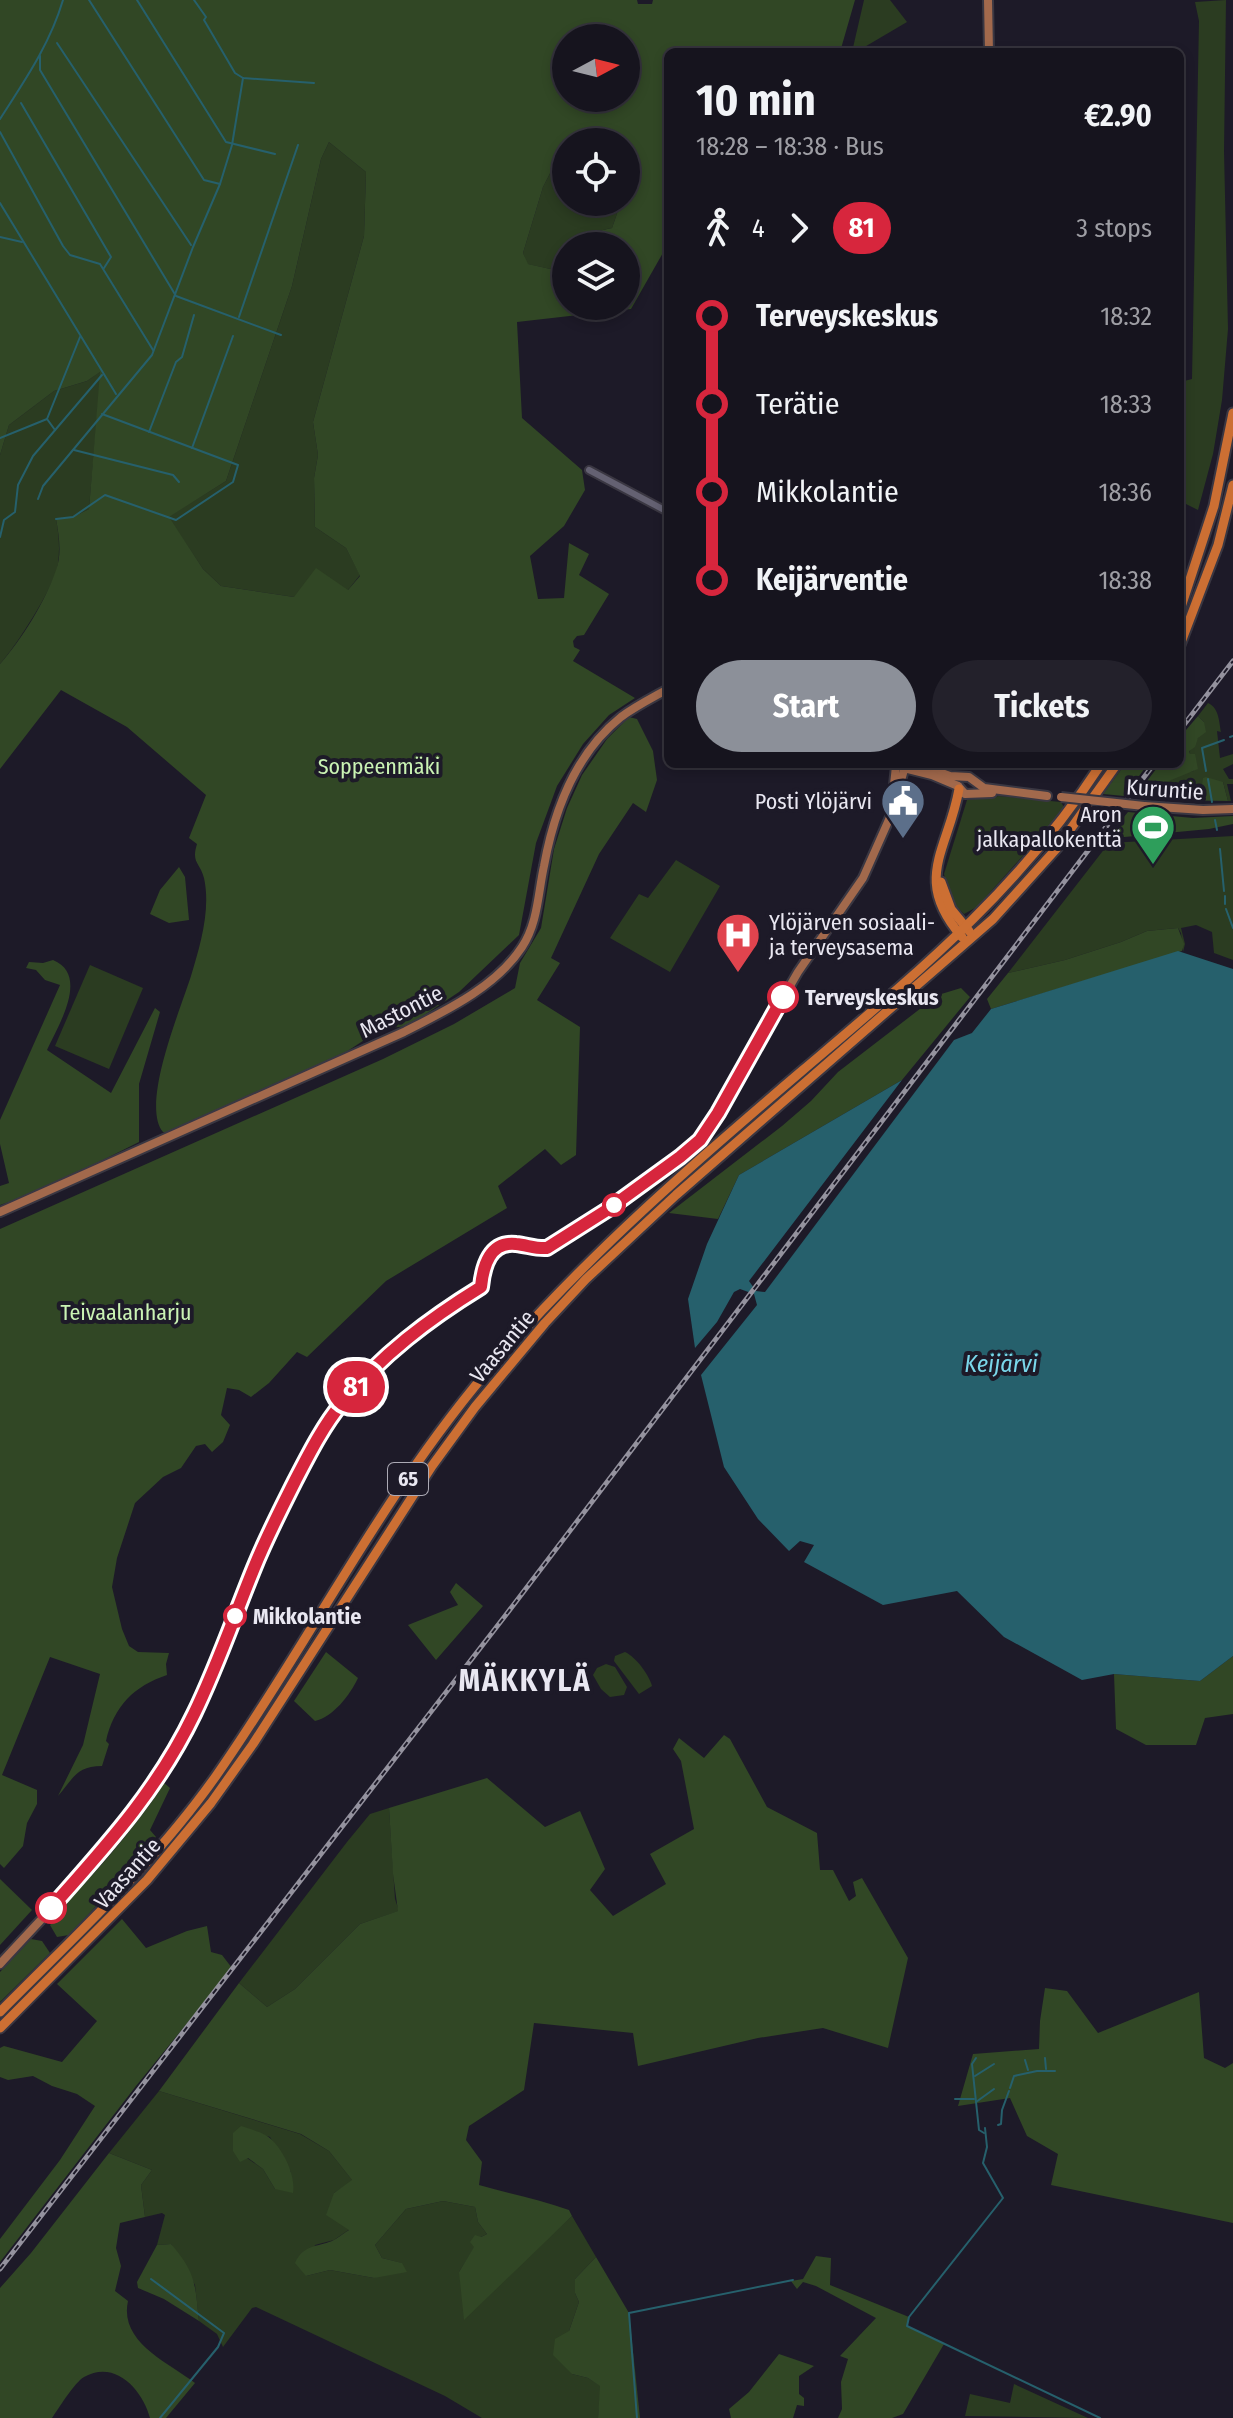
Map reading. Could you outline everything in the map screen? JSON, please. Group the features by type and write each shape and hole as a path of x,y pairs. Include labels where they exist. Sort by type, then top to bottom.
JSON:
{"highway":[{"path":"1184,599 1205,540 1233,413"},
{"path":"1184,634 1218,545 1233,485"},
{"name":"Vaasantie","path":"0,2012 130,1881 189,1812 228,1758 412,1472 496,1361 620,1229 963,931 1047,840 1098,768"},
{"name":"Vaasantie","path":"0,2028 147,1880 211,1803 253,1744 432,1466 475,1407 545,1323 664,1205 971,940 1057,848 1114,768"},
{"path":"963,788 940,870 946,900 971,940"}],"main road":[{"path":"988,0 989,48"},
{"name":"Mastontie","path":"0,1212 65,1186 404,1032 489,981 516,955 531,929 553,826 580,765 615,722 639,704 664,691"},
{"path":"0,1964 110,1844 160,1775 194,1715 286,1498 315,1443 340,1405 370,1371 410,1335 481,1287 487,1259 498,1247 512,1243 547,1248 598,1216 696,1144 718,1113 798,972 849,896 883,824 895,779 903,768"},
{"name":"Kuruntie","path":"911,768 963,788 974,790 975,782 989,789 1047,796"},
{"name":"Kuruntie","path":"963,788 1144,806 1233,809"}],"street":[{"path":"589,470 664,510"}],"green space":[{"name":"Soppeenmäki","path":"0,0 637,0 638,4 652,4 653,0 855,0 841,48 664,48 664,251 640,293 640,232 597,232 612,228 616,216 640,216 640,128 552,128 552,169 543,187 523,253 528,264 552,269 552,318 517,322 522,418 582,470 585,490 564,526 530,556 538,599 564,598 569,543 589,554 579,575 609,594 584,635 577,636 573,641 574,647 580,650 573,661 635,698 609,715 583,744 557,786 536,843 519,935 459,992 408,1026 381,1029 340,1056 171,1133 163,1132 157,1119 156,1101 165,1056 204,928 204,878 196,859 197,844 189,838 206,795 127,727 61,690 0,769 0,664 32,620 58,564 56,519 73,517 89,509 100,372 87,381 54,391 9,425 0,455","holes":["329,142 366,172 364,236 313,422 318,455 314,478 315,527 346,548 360,576 348,590 316,568 294,597 221,586 203,569 169,517 226,481 292,286 321,159"]},
{"path":"864,0 890,0 907,22 863,48 853,48"},
{"path":"1226,0 1224,151 1228,329 1222,400 1213,454 1198,510 1184,503 1184,381 1192,379 1199,21 1195,2"},
{"path":"329,142 366,172 364,236 313,422 318,455 314,478 315,527 346,548 360,575 348,590 294,597 221,586 203,569 168,517 226,481 292,286 321,159"},
{"path":"552,169 552,216 616,216 612,228 597,232 552,232 552,269 527,264 523,253 543,187"},
{"path":"101,371 89,509 73,517 56,519 59,553 50,587 0,664 0,455 9,425 54,391 87,381"},
{"path":"1208,703 1219,719 1220,758 1233,754 1233,764 1223,769 1229,779 1233,779 1233,784 1227,784 1231,801 1228,801 1223,782 1202,785 1170,796 1169,800 1141,798 1137,794 1194,771 1189,750 1204,722 1198,716"},
{"path":"1198,716 1204,722 1206,732 1189,751 1195,754 1198,769 1137,794 1157,768 1184,768 1184,732"},
{"name":"Teivaalanharju","path":"629,717 637,719 653,751 657,780 646,812 633,803 599,854 551,958 560,963 537,1000 580,1027 576,1155 561,1165 545,1149 498,1186 507,1208 386,1281 307,1357 297,1352 269,1383 251,1397 227,1388 221,1415 230,1425 223,1442 212,1452 205,1444 196,1446 181,1468 163,1477 135,1503 117,1558 112,1587 129,1646 138,1652 169,1653 167,1675 135,1691 127,1699 114,1717 102,1766 81,1771 58,1796 83,1745 100,1674 50,1657 2,1775 37,1790 37,1804 27,1823 23,1846 4,1868 0,1864 0,1229 383,1059 454,1024 515,988 520,963 541,928 554,849 567,808 582,775 607,739"},
{"path":"1122,768 1145,768 1124,796 1103,794"},
{"path":"1206,777 1223,782 1228,801 1169,800 1185,785 1202,785"},
{"path":"999,796 1061,802 1065,809 977,907 964,914 951,901 944,874 967,800"},
{"path":"1128,812 1193,818 1233,816 1233,824 1114,838 1115,828"},
{"path":"1233,836 1233,960 1214,953 1212,932 1196,925 1181,928 1185,944 1183,952 1178,928 1147,931 1065,960 1008,973 1109,843"},
{"path":"676,860 720,886 670,972 610,938 639,894 648,898"},
{"path":"179,867 185,877 189,920 169,923 150,914 160,890"},
{"path":"1178,928 1184,944 1182,951 991,1009 987,999 1008,973 1065,960 1147,931"},
{"path":"53,960 64,967 70,989 68,1002 47,1050 111,1093 155,1008 160,1012 139,1084 139,1142 37,1193 0,1205 0,1186 9,1183 0,1144 0,1120 60,985 45,980 36,970 26,968 29,962"},
{"path":"90,965 143,988 109,1069 55,1046"},
{"path":"961,988 970,997 902,1080 739,1175 718,1219 669,1213 782,1126 838,1072 938,995"},
{"path":"456,1583 483,1606 436,1660 408,1625 458,1605 450,1592"},
{"path":"326,1652 358,1678 340,1704 315,1721 294,1701"},
{"path":"625,1652 642,1667 652,1686 639,1694 614,1661 615,1656"},
{"path":"1233,1656 1233,1714 1205,1718 1196,1745 1146,1745 1116,1729 1114,1674 1200,1681"},
{"path":"606,1664 615,1667 627,1687 624,1695 610,1697 601,1689 593,1675 597,1668"},
{"path":"724,1735 730,1739 767,1807 817,1833 820,1870 833,1870 849,1901 856,1896 853,1882 862,1878 908,1958 888,2048 823,2028 758,2038 638,2066 633,2033 534,2023 524,2090 469,2126 466,2140 482,2162 479,2185 558,2206 569,2210 572,2216 464,2320 459,2272 474,2247 470,2242 475,2235 481,2237 487,2234 478,2222 475,2207 443,2201 406,2209 375,2245 382,2258 402,2263 407,2272 374,2278 330,2270 306,2276 295,2263 298,2257 349,2230 326,2215 334,2193 352,2180 329,2151 301,2134 159,2091 239,1983 267,2007 295,1989 360,1924 398,1911 389,1808 487,1778 545,1827 580,1811 605,1869 590,1890 613,1916 666,1884 650,1854 694,1829 681,1761 673,1749 679,1738 704,1758"},
{"path":"163,1782 170,1788 150,1830 156,1837 145,1854 69,1935 57,1937 50,1925 128,1833"},
{"path":"389,1808 395,1899 399,1911 360,1924 295,1989 267,2007 239,1983 370,1814"},
{"path":"0,1879 32,1910 0,1945"},
{"path":"122,1919 146,1948 207,1926 211,1952 222,1955 232,1968 0,2262 0,2239 60,2160 95,2106 77,2094 33,2076 8,2080 0,2077 0,2048 4,2046 62,2062 97,2021 57,1984"},
{"path":"31,1939 42,1941 50,1953 0,2002 0,1972"},
{"path":"1045,1988 1067,1991 1098,2033 1199,1992 1204,2058 1225,2068 1233,2063 1233,2223 1051,2185 1058,2154 1027,2136 1010,2098 958,2106 973,2054 1039,2049"},
{"path":"159,2091 300,2134 329,2151 353,2181 334,2193 350,2229 334,2240 315,2245 306,2276 330,2270 374,2278 401,2263 382,2258 375,2245 406,2209 443,2201 475,2207 478,2222 487,2234 481,2237 459,2272 547,2239 572,2216 596,2257 575,2279 579,2302 569,2331 572,2374 588,2378 601,2386 598,2418 482,2418 445,2396 256,2307 252,2308 223,2347 217,2334 199,2321 195,2285 171,2244 157,2245 165,2215 145,2217 141,2185 152,2170 109,2153","holes":["260,2134 270,2137 291,2172 275,2189 263,2169 247,2158"]},
{"path":"241,2126 265,2135 276,2144 291,2172 293,2193 275,2189 263,2169 248,2158 240,2162 233,2151 233,2133"},
{"path":"109,2153 152,2170 141,2185 145,2217 120,2223 116,2248 121,2266 115,2291 128,2301 127,2315 138,2339 159,2359 195,2383 166,2418 150,2418 134,2388 117,2375 96,2372 80,2380 52,2418 0,2418 0,2288"},
{"path":"171,2244 193,2279 199,2321 164,2299 138,2288 137,2282 157,2245"},
{"path":"816,2256 831,2258 830,2285 909,2317 907,2326 944,2344 903,2414 892,2418 838,2418 842,2409 841,2382 848,2359 840,2356 876,2318 816,2286 803,2282 797,2289 791,2281 803,2279"},
{"path":"596,2257 629,2313 640,2418 598,2418 600,2386 588,2378 572,2374 553,2355 555,2339 569,2331 579,2302 575,2279"},
{"path":"779,2354 814,2366 799,2376 799,2394 804,2398 804,2406 797,2405 793,2418 731,2418 729,2409 749,2392"},
{"path":"1014,2384 1088,2418 965,2416 970,2394 1010,2403"}],"water":[{"name":"Keijärvi","path":"1178,951 1233,969 1233,1656 1200,1681 1114,1674 1082,1680 1004,1637 957,1591 883,1605 804,1562 814,1545 800,1541 789,1551 758,1519 724,1467 701,1375 757,1305 754,1294 740,1289 734,1292 717,1322 695,1348 688,1299 707,1244 739,1175 902,1080 749,1281 756,1291 765,1292 954,1040 972,1033 991,1009"}],"waterway":[{"path":"0,119 44,47 63,0"},
{"path":"89,0 204,180 220,184"},
{"path":"137,0 226,142 275,154"},
{"path":"194,0 235,73 243,78 314,83"},
{"path":"57,43 191,245"},
{"path":"40,56 40,70 176,296 281,335"},
{"path":"38,499 43,486 152,355 220,184 232,145 243,78"},
{"path":"21,103 111,257 104,268"},
{"path":"0,132 63,246 70,255 100,264 153,350"},
{"path":"239,317 298,145"},
{"path":"0,203 116,394"},
{"path":"0,237 22,242"},
{"path":"149,432 176,362 182,357 194,315"},
{"path":"192,448 233,336"},
{"path":"55,430 47,419 80,337"},
{"path":"0,537 4,520 15,512 18,485 33,456 102,375"},
{"path":"56,519 73,517 105,495 176,520 233,482 238,465 102,414"},
{"path":"0,438 47,419"},
{"path":"74,450 173,475 179,482"},
{"path":"1206,771 1202,748 1224,740"},
{"path":"1208,779 1212,802"},
{"path":"1215,820 1217,830"},
{"path":"1220,849 1224,891"},
{"path":"1225,896 1225,904"},
{"path":"1226,909 1233,928"},
{"path":"976,2058 972,2064 979,2130 984,2133"},
{"path":"1045,2058 1046,2069"},
{"path":"1025,2060 1028,2070"},
{"path":"975,2076 994,2064"},
{"path":"1010,2088 1014,2076 1055,2071"},
{"path":"976,2102 994,2089"},
{"path":"998,2125 1001,2124 1009,2091"},
{"path":"955,2099 974,2099"},
{"path":"985,2128 987,2147 983,2163 1003,2198 909,2317 907,2326 1100,2418"},
{"path":"151,2279 224,2333 218,2347 160,2418"},
{"path":"637,2418 629,2313 793,2280"}],"railway":[{"path":"1184,725 1233,661"},
{"path":"0,2269 505,1616 1151,768"}],"bus line":[{"name":"81","path":"51,1908 125,1826 172,1755 194,1715 286,1498 315,1443 340,1405 370,1371 410,1335 481,1287 487,1259 493,1250 512,1243 547,1248 598,1216 691,1148 718,1113 783,997"}],"place":[{"name":"Posti Ylöjärvi","path":"903,840"},
{"name":"Aron jalkapallokenttä","path":"1153,866"},
{"name":"Ylöjärven sosiaali- ja terveysasema","path":"738,974"},
{"name":"Terveyskeskus","path":"783,997"},
{"name":"Mikkolantie","path":"235,1616"}],"district":[{"name":"MÄKKYLÄ","path":"525,1681"}]}
